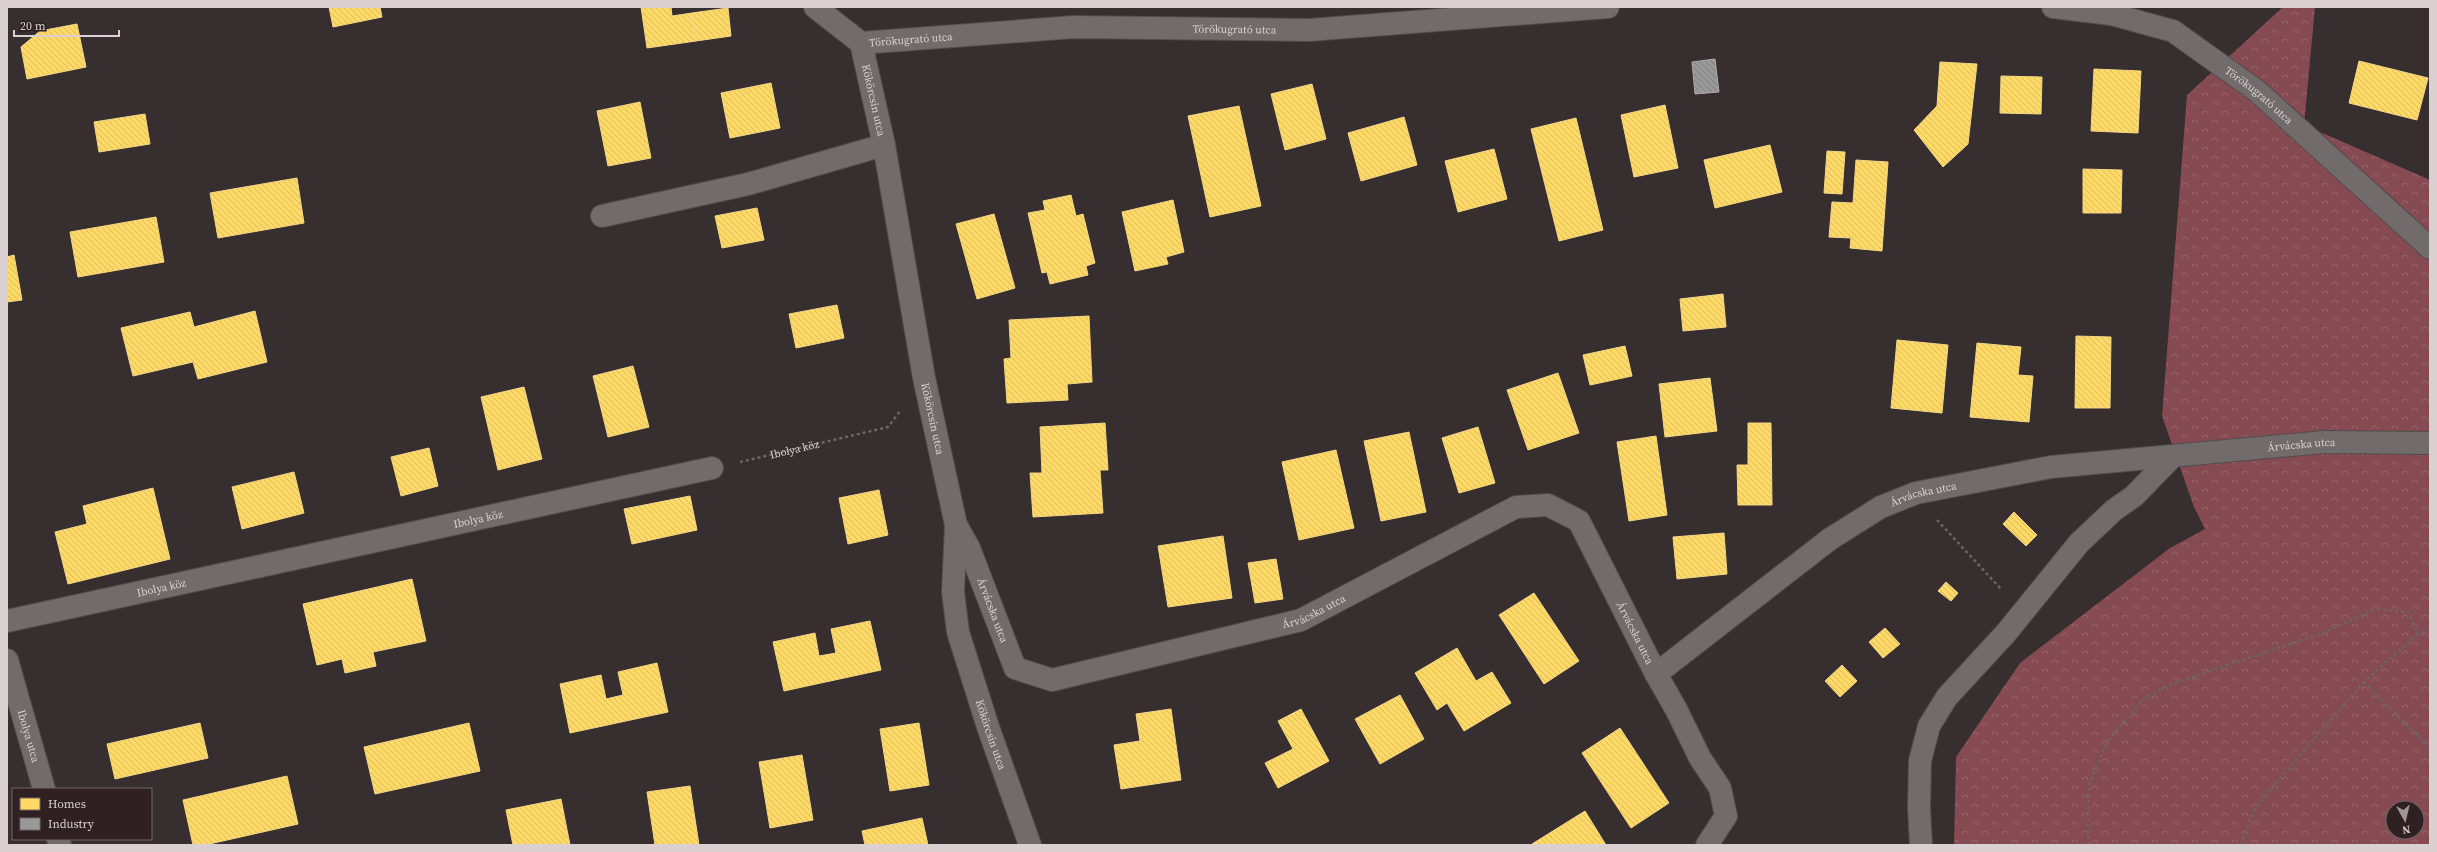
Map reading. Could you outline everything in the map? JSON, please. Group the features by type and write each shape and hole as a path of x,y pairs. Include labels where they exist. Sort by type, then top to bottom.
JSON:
{"street":[{"path":"815,7 861,44"},
{"name":"Törökugrató utca","path":"861,44 1074,27 1309,30 1608,7"},
{"name":"Törökugrató utca","path":"2053,7 2111,14 2173,31 2256,91 2430,248"},
{"name":"Kökörcsin utca","path":"861,44 884,146 924,378 956,525 953,592 958,632 988,727 1030,845"},
{"path":"602,216 748,184 884,146"},
{"name":"Árvácska utca","path":"1656,674 1830,539 1881,507 1916,493 2051,467 2324,442 2430,443"},
{"path":"1921,845 1919,808 1920,761 1929,726 1947,697 2023,612 2079,543 2114,510 2134,496 2174,456"},
{"name":"Ibolya köz","path":"7,621 712,468"},
{"name":"Árvácska utca","path":"956,525 970,548 1015,668 1052,680 1302,620 1516,508 1548,505 1579,520 1700,758 1720,788 1726,816 1706,845"},
{"name":"Ibolya utca","path":"7,660 12,700 44,788"}],"path":[{"name":"Ibolya köz","path":"712,468 888,426 924,378"},
{"path":"1916,493 1936,518 2023,612"},
{"path":"2088,845 2088,786 2106,744 2122,723 2145,698 2170,685 2325,632 2376,609 2408,612 2418,634"},
{"path":"2241,845 2255,808 2364,682 2418,634 2430,629"},
{"path":"2364,682 2430,748"}],"green space":[{"path":"2283,7 2315,7 2304,125 2430,180 2430,845 1954,845 1956,757 2020,663 2170,548 2205,529 2194,507 2162,416 2187,95"}],"building: Homes":[{"path":"329,7 380,7 382,17 333,27"},
{"path":"641,7 671,7 672,16 692,13 696,41 647,48"},
{"path":"728,8 731,36 696,41 692,13"},
{"path":"77,24 86,67 27,79 21,47 40,31"},
{"path":"2359,61 2428,78 2417,120 2349,103"},
{"path":"1940,62 1977,64 1968,144 1943,167 1914,130 1937,106"},
{"path":"2094,69 2141,71 2138,133 2091,131"},
{"path":"2001,76 2042,77 2041,114 2000,113"},
{"path":"771,83 780,128 730,138 721,93"},
{"path":"1312,84 1326,139 1285,150 1271,94"},
{"path":"640,102 651,158 608,166 597,111"},
{"path":"1665,105 1678,168 1634,177 1621,115"},
{"path":"1239,106 1261,206 1210,217 1188,116"},
{"path":"145,114 150,144 99,152 94,122"},
{"path":"1404,117 1417,165 1361,181 1348,133"},
{"path":"1576,118 1603,230 1559,241 1531,129"},
{"path":"1770,145 1782,192 1715,208 1704,160"},
{"path":"1494,149 1507,199 1458,212 1445,161"},
{"path":"1827,151 1845,152 1842,194 1824,193"},
{"path":"1856,160 1888,162 1882,251 1850,248 1851,238 1829,237 1832,202 1853,203"},
{"path":"2083,169 2122,170 2121,213 2083,213"},
{"path":"297,178 304,223 218,238 210,193"},
{"path":"1071,195 1076,216 1083,214 1095,263 1086,266 1088,275 1050,284 1047,272 1042,273 1028,213 1045,210 1043,201"},
{"path":"1173,200 1184,252 1166,257 1168,264 1135,271 1122,212"},
{"path":"757,208 764,240 722,248 715,216"},
{"path":"994,214 1015,288 977,299 956,224"},
{"path":"156,217 164,262 78,277 70,232"},
{"path":"14,255 22,300 7,302 7,257"},
{"path":"1723,294 1726,327 1683,331 1680,299"},
{"path":"837,305 844,338 796,348 789,314"},
{"path":"255,311 267,362 198,379 193,362 133,376 121,328 190,312 194,327"},
{"path":"1089,316 1092,382 1067,384 1068,400 1007,403 1004,359 1011,358 1009,320"},
{"path":"2076,336 2111,337 2110,408 2075,408"},
{"path":"1897,340 1948,345 1942,413 1891,408"},
{"path":"1977,343 2021,347 2018,375 2033,376 2029,422 1970,417"},
{"path":"1625,346 1632,376 1590,385 1583,355"},
{"path":"633,366 649,427 608,437 593,376"},
{"path":"1558,373 1579,433 1528,450 1507,390"},
{"path":"1710,378 1717,431 1665,437 1659,384"},
{"path":"524,387 542,459 498,470 481,397"},
{"path":"1105,423 1108,470 1100,470 1103,513 1033,517 1030,473 1042,473 1040,427"},
{"path":"1748,423 1771,423 1772,505 1738,505 1737,465 1748,465"},
{"path":"1478,427 1495,483 1459,493 1442,438"},
{"path":"1409,432 1426,512 1381,521 1364,441"},
{"path":"1656,436 1667,515 1629,521 1617,442"},
{"path":"429,448 438,486 401,496 391,457"},
{"path":"1336,450 1354,528 1299,540 1282,462"},
{"path":"294,472 304,513 242,529 232,487"},
{"path":"153,488 170,559 68,584 55,532 87,524 83,506"},
{"path":"879,490 888,535 848,544 839,498"},
{"path":"690,496 697,530 632,544 624,509"},
{"path":"2014,512 2037,535 2026,546 2003,524"},
{"path":"1724,533 1727,574 1677,579 1673,537"},
{"path":"1223,536 1232,598 1168,607 1158,546"},
{"path":"1276,559 1283,599 1255,603 1248,563"},
{"path":"412,579 426,641 373,652 376,666 345,673 342,659 317,665 303,604"},
{"path":"1946,582 1958,593 1951,601 1938,591"},
{"path":"1534,593 1579,661 1544,684 1499,615"},
{"path":"870,621 881,670 784,691 773,642 815,633 819,656 836,653 831,629"},
{"path":"1885,628 1900,644 1883,658 1869,642"},
{"path":"1457,648 1476,681 1492,672 1511,703 1464,731 1447,703 1437,710 1415,673"},
{"path":"657,663 668,712 570,733 560,684 601,675 606,699 623,695 618,672"},
{"path":"1842,665 1857,681 1840,697 1825,681"},
{"path":"1400,695 1424,739 1380,764 1355,719"},
{"path":"1171,709 1181,780 1121,789 1114,745 1140,741 1136,714"},
{"path":"1301,709 1329,761 1278,788 1265,763 1293,749 1278,721"},
{"path":"200,723 208,758 115,779 107,744"},
{"path":"469,723 480,771 375,794 364,747"},
{"path":"919,723 929,785 890,791 880,729"},
{"path":"1620,728 1669,803 1631,828 1582,753"},
{"path":"802,755 813,820 770,828 759,762"},
{"path":"287,776 298,824 205,845 193,845 183,800"},
{"path":"690,786 699,845 655,845 647,792"},
{"path":"561,799 570,845 513,845 506,810"},
{"path":"1585,811 1606,845 1532,844"},
{"path":"922,818 928,845 865,845 862,831"}],"building: Industry":[{"path":"1715,59 1719,92 1695,94 1692,62"}]}
